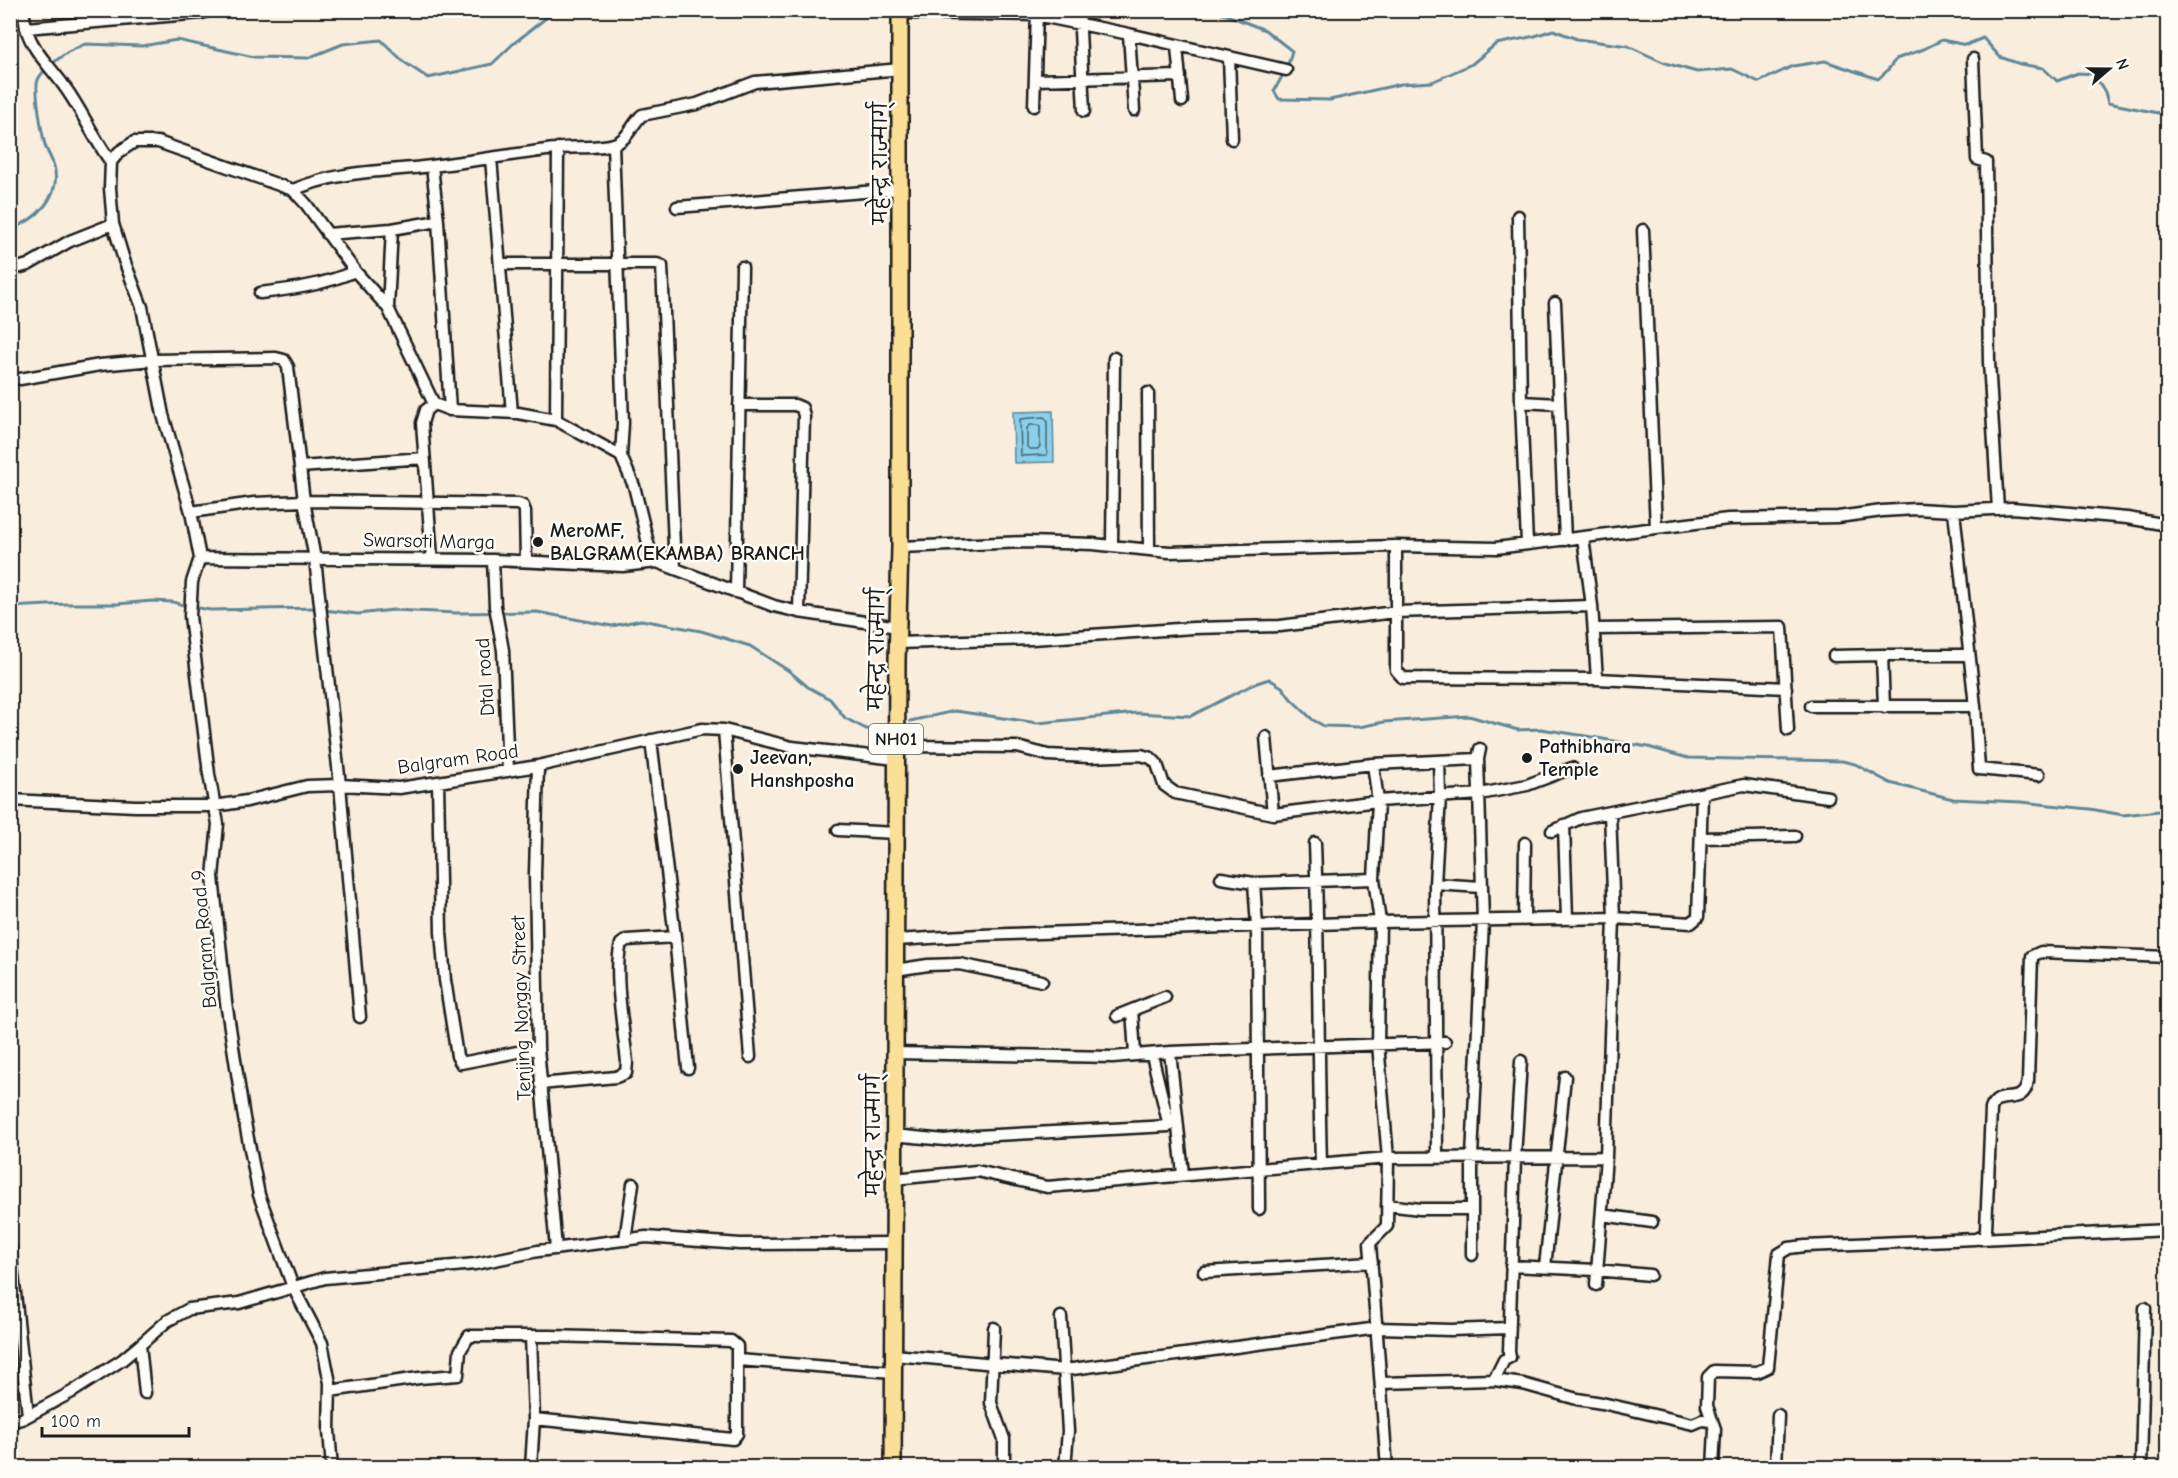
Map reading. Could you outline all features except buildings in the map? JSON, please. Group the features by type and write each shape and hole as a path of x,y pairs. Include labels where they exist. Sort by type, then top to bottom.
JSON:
{"highway":[{"name":"महेन्द्र राज्मार्ग्","path":"893,1467 893,1135 897,643 900,547 900,12"}],"street":[{"path":"23,10 30,41 38,55 64,85 96,141 111,162 119,152 134,142 159,142 293,190 306,204 355,271 388,308 434,404 450,410 512,413 556,420 621,456"},
{"path":"26,28 202,13 210,10"},
{"path":"1079,10 1084,111"},
{"path":"900,12 1037,13 1177,47 1286,70"},
{"path":"1034,106 1037,13"},
{"path":"1129,34 1134,110"},
{"path":"1177,47 1182,101"},
{"path":"1229,58 1232,139"},
{"path":"1973,59 1977,159 1986,162 1989,362 1998,509"},
{"path":"293,190 337,175 432,166 558,148 613,144 622,140 642,115 697,104 755,82 901,69"},
{"path":"1035,80 1180,76"},
{"path":"613,144 623,423 621,456 633,486 650,551 657,562 774,606 898,627"},
{"path":"556,420 558,148"},
{"path":"491,158 512,413"},
{"name":"Balgram Road 9","path":"111,162 110,188 113,224 123,260 142,307 163,415 180,467 200,558 194,572 190,616 218,824 213,877 216,916 226,1002 244,1118 259,1195 293,1287 322,1343 330,1383 329,1431 332,1467"},
{"path":"432,166 438,221 450,410"},
{"path":"677,207 901,189"},
{"path":"1518,216 1521,402 1527,544"},
{"path":"327,234 392,229 438,221"},
{"path":"10,270 28,264 70,241 113,224"},
{"path":"388,308 392,229"},
{"path":"1643,230 1656,528"},
{"path":"500,264 657,264 662,266 675,568"},
{"path":"736,592 742,267"},
{"path":"260,293 305,287 355,271"},
{"path":"1555,303 1565,540"},
{"path":"20,379 100,365 153,360 276,358 284,360 288,367 304,501 315,559 340,784 360,1017"},
{"path":"1112,546 1114,358"},
{"path":"1148,393 1149,550"},
{"path":"1521,402 1559,404"},
{"path":"432,559 429,501 423,458 423,423 426,410 434,404"},
{"path":"739,405 795,405 802,408 804,416 799,612"},
{"path":"300,467 423,458"},
{"path":"191,512 254,503 304,501 518,504 523,506 526,561"},
{"path":"900,547 1028,542 1189,552 1395,546 1496,548 1728,519 1838,517 1882,511 2012,508 2127,518 2168,525"},
{"path":"1954,511 1975,706 1979,769 2039,775"},
{"path":"1583,537 1592,606 1597,679"},
{"path":"1395,546 1396,670 1403,678 1597,679 1786,688"},
{"name":"Swarsoti Marga","path":"200,558 493,560 622,566 657,562"},
{"name":"Dtal road","path":"493,560 496,612 503,650 508,771"},
{"path":"897,643 1043,639 1193,628 1280,626 1395,612 1592,606"},
{"path":"1594,629 1782,627 1788,730"},
{"path":"1882,655 1884,707"},
{"path":"1834,656 1969,655"},
{"path":"1811,706 1975,706"},
{"name":"Balgram Road","path":"10,800 135,806 215,806 247,801 307,786 340,784 399,788 538,766 702,729 724,729 792,747 896,753 1017,747 1048,755 1089,757 1141,755 1158,764 1164,785 1175,793 1273,814 1378,801 1480,794 1527,785 1572,768"},
{"path":"724,729 750,1057"},
{"path":"1266,737 1273,814"},
{"path":"651,740 688,1068"},
{"path":"1269,776 1373,764 1438,761 1479,754 1483,921 1472,1157 1472,1255"},
{"path":"1437,1157 1440,1042 1435,884 1440,796 1438,761"},
{"path":"1373,764 1378,801 1374,879 1380,922 1378,1044 1388,1158 1387,1226 1370,1243 1387,1467"},
{"name":"Tenjing Norgay Street","path":"538,766 535,874 538,1048 556,1249"},
{"path":"438,782 441,932 445,980 457,1056 461,1063 538,1048"},
{"path":"1552,831 1581,818 1744,785 1828,797"},
{"path":"896,940 980,935 1380,922 1614,918 1691,923 1698,917 1702,795"},
{"path":"1596,1285 1606,1157 1614,918 1610,813"},
{"path":"1564,825 1566,919"},
{"path":"838,830 896,833"},
{"path":"1701,838 1795,836"},
{"path":"1315,843 1321,1164"},
{"path":"1524,920 1525,843"},
{"path":"1221,878 1254,883 1374,879"},
{"path":"1254,883 1257,926 1259,1209"},
{"path":"1435,884 1481,887"},
{"path":"540,1084 616,1077 626,1073 618,953 621,944 627,940 675,937"},
{"path":"1980,1239 1986,1230 1991,1109 1996,1101 2016,1098 2026,1089 2032,956 2041,952 2168,957"},
{"path":"895,970 928,965 959,964 1042,981"},
{"path":"1117,1016 1165,997"},
{"path":"1132,1010 1135,1054"},
{"path":"1113,1057 1170,1052 1440,1042"},
{"path":"1170,1052 1183,1174"},
{"path":"893,1135 945,1140 976,1136 1168,1126 1152,1055 1113,1057 895,1053"},
{"path":"1494,1380 1504,1360 1510,1357 1515,1157 1521,1061"},
{"path":"1545,1268 1564,1077"},
{"path":"894,1179 977,1171 1047,1187 1388,1158 1606,1157"},
{"path":"625,1240 633,1184"},
{"path":"1387,1205 1420,1209 1472,1209"},
{"path":"1602,1215 1652,1222"},
{"path":"1713,1467 1715,1429 1706,1396 1709,1373 1757,1372 1768,1367 1778,1257 1784,1250 1805,1246 2168,1230"},
{"path":"10,1422 28,1415 100,1375 122,1360 167,1321 189,1309 239,1303 325,1278 475,1264 556,1249 646,1238 740,1244 894,1243"},
{"path":"10,1246 28,1415"},
{"path":"1204,1272 1372,1262"},
{"path":"1511,1266 1650,1275"},
{"path":"2141,1467 2145,1308"},
{"path":"1061,1317 1068,1431 1065,1467"},
{"path":"994,1328 992,1403 1004,1439 1004,1467"},
{"path":"893,1355 1065,1370 1378,1328 1451,1330 1509,1328"},
{"path":"330,1391 419,1378 458,1375 460,1351 469,1336 731,1341 737,1346 737,1434 730,1440 534,1419"},
{"path":"531,1336 534,1419 531,1467"},
{"path":"140,1345 145,1393"},
{"path":"738,1360 893,1372"},
{"path":"1381,1383 1494,1380 1523,1384 1577,1399 1692,1424 1702,1420 1711,1421"},
{"path":"1776,1467 1778,1415"}],"water":[{"path":"1053,411 1054,462 1014,463 1013,412"}],"waterway":[{"path":"51,64 85,44 142,46 177,40 254,57 308,58 343,44 381,40 404,62 428,78 492,64 556,10"},
{"path":"1214,10 1265,30 1292,51 1287,68"},
{"path":"1284,73 1274,91 1279,99 1330,100 1401,84 1432,82 1472,64 1496,44 1553,30 1577,39 1628,46 1665,63 1697,72 1732,69 1759,82 1793,66 1825,61 1878,79 1896,59 1942,40 1966,45 1983,38 2000,57 2020,64 2043,68 2057,81 2078,73 2094,74 2105,92 2108,103 2158,113 2168,105"},
{"path":"10,229 29,220 45,206 54,187 54,166 46,148 37,92 39,78 46,68"},
{"path":"10,607 152,601 173,602 187,606"},
{"path":"193,607 210,610 317,608"},
{"path":"324,610 358,614 393,610 457,613 537,612 612,626 641,620 701,631 750,646 789,671 808,687 830,699 845,718 866,729 883,731"},
{"path":"910,721 955,711 1038,723 1137,713 1191,716 1254,684 1269,679 1282,687 1313,720 1324,726 1359,727 1384,722 1469,716 1518,730 1541,729 1586,736 1648,747 1688,758 1842,761 1855,764 1890,783 1953,799 2021,802 2123,815 2168,810"}],"place":[{"name":"MeroMF, BALGRAM(EKAMBA) BRANCH","path":"538,542"},
{"name":"Pathibhara Temple","path":"1527,758"},
{"name":"Jeevan, Hanshposha","path":"738,769"}]}
